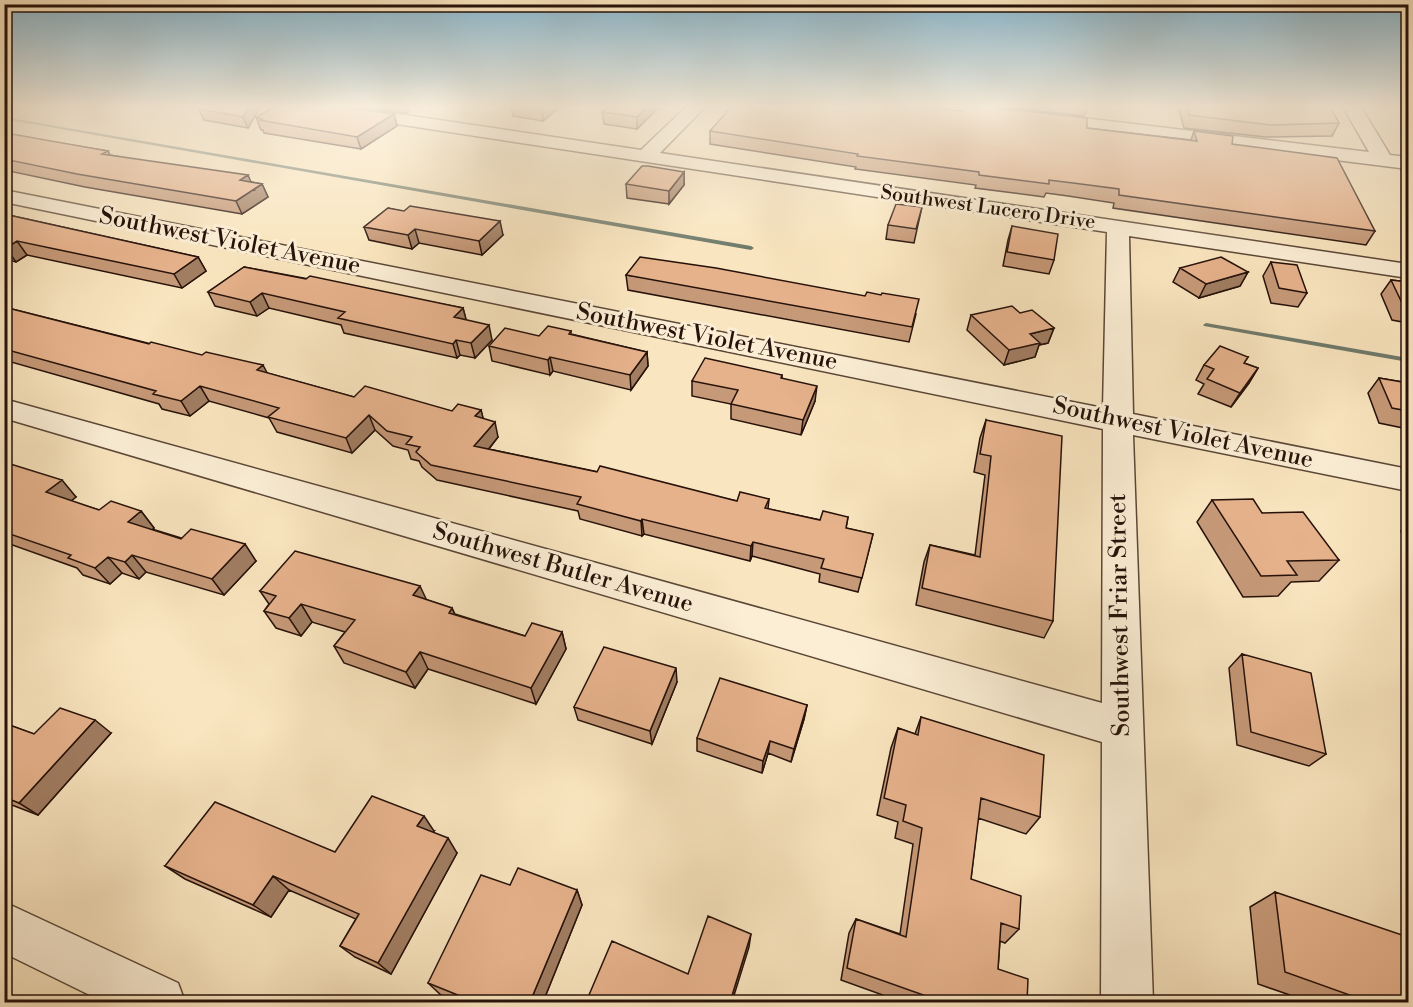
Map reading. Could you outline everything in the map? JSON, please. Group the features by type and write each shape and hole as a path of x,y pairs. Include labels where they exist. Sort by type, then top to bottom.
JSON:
{"street":[{"name":"Southwest Lucero Drive","path":"625,154 1408,271"},
{"path":"644,157 647,154"},
{"path":"1334,154 1408,163"},
{"path":"1379,154 1383,160"},
{"name":"Southwest Violet Avenue","path":"4,196 1118,419 1408,480"},
{"name":"Southwest Friar Street","path":"1119,227 1118,419 1127,1002"},
{"name":"Southwest Butler Avenue","path":"4,408 1122,728"},
{"path":"4,927 159,1002"}],"building":[{"path":"4,154 102,154 248,175 240,180 262,184 236,201 4,159"},
{"path":"858,154 1307,154 1337,158 1375,231 1119,195 1119,189 1049,180 1049,184 979,175 979,172 857,156"},
{"path":"642,166 684,172 669,191 626,184"},
{"path":"896,204 922,207 916,229 888,225"},
{"path":"410,206 500,221 479,241 415,229 408,235 364,227 388,208 404,211"},
{"path":"4,214 198,257 174,274 17,241 6,248 4,247"},
{"path":"1012,226 1058,234 1054,260 1007,252"},
{"path":"640,257 716,268 865,296 867,292 919,299 912,327 626,275"},
{"path":"1221,257 1248,272 1206,284 1180,268"},
{"path":"1271,262 1297,265 1307,293 1279,288"},
{"path":"244,267 306,279 310,276 463,308 454,317 489,325 471,343 456,340 453,344 338,318 345,312 262,293 250,302 208,292"},
{"path":"1391,280 1408,282 1408,306 1403,305"},
{"path":"1012,306 1020,313 1032,310 1054,328 1030,334 1040,343 1009,350 971,315"},
{"path":"4,307 149,344 151,342 202,355 206,352 263,365 257,370 354,397 365,386 452,411 458,404 481,410 475,416 495,422 474,446 597,472 600,466 737,501 740,492 769,499 765,508 820,520 823,511 848,517 846,528 873,534 862,578 821,568 824,559 753,542 751,546 642,519 641,521 577,504 581,497 431,465 416,452 420,447 406,444 412,437 387,431 369,415 346,438 268,417 279,408 200,386 181,401 153,394 156,391 4,349"},
{"path":"548,326 571,331 569,334 647,352 630,375 550,357 548,360 489,346 505,328 539,336"},
{"path":"1220,346 1248,357 1244,363 1258,368 1240,393 1207,379 1214,369 1204,365"},
{"path":"705,358 782,375 781,378 817,386 803,420 731,404 738,390 692,381"},
{"path":"1379,378 1408,383 1408,411 1392,408"},
{"path":"986,420 1062,436 1053,621 922,588 930,545 980,557 991,456 980,454"},
{"path":"4,462 62,480 46,492 99,510 111,501 141,511 128,522 181,539 191,529 245,544 212,579 132,555 125,562 108,557 95,568 68,558 71,555 4,532"},
{"path":"1253,499 1262,513 1303,512 1339,560 1287,561 1297,575 1261,576 1212,500"},
{"path":"295,551 420,586 413,595 452,608 449,613 525,636 532,623 562,632 531,688 420,652 406,672 334,646 355,620 301,604 289,618 264,611 276,596 260,591"},
{"path":"604,647 676,668 650,731 574,707"},
{"path":"1242,654 1311,673 1326,754 1251,732"},
{"path":"720,678 807,705 794,749 770,741 763,761 697,738"},
{"path":"60,708 95,720 19,803 4,797 4,723 34,734"},
{"path":"921,717 1044,755 1040,817 981,798 971,879 1021,896 1019,929 1001,923 998,969 1028,979 1027,1002 943,1002 847,968 856,919 906,937 922,828 903,821 906,805 884,798 898,728 918,735"},
{"path":"372,796 424,816 417,826 448,838 378,963 340,946 359,914 273,876 253,905 165,866 215,802 335,852"},
{"path":"518,868 577,890 530,1002 475,1002 428,983 481,875 510,885"},
{"path":"1275,892 1408,937 1408,1002 1362,1002 1361,999 1285,972"},
{"path":"708,916 751,934 730,1002 586,1002 612,941 688,974"}],"waterway":[{"path":"211,154 751,248"},
{"path":"1206,325 1408,360"}]}
